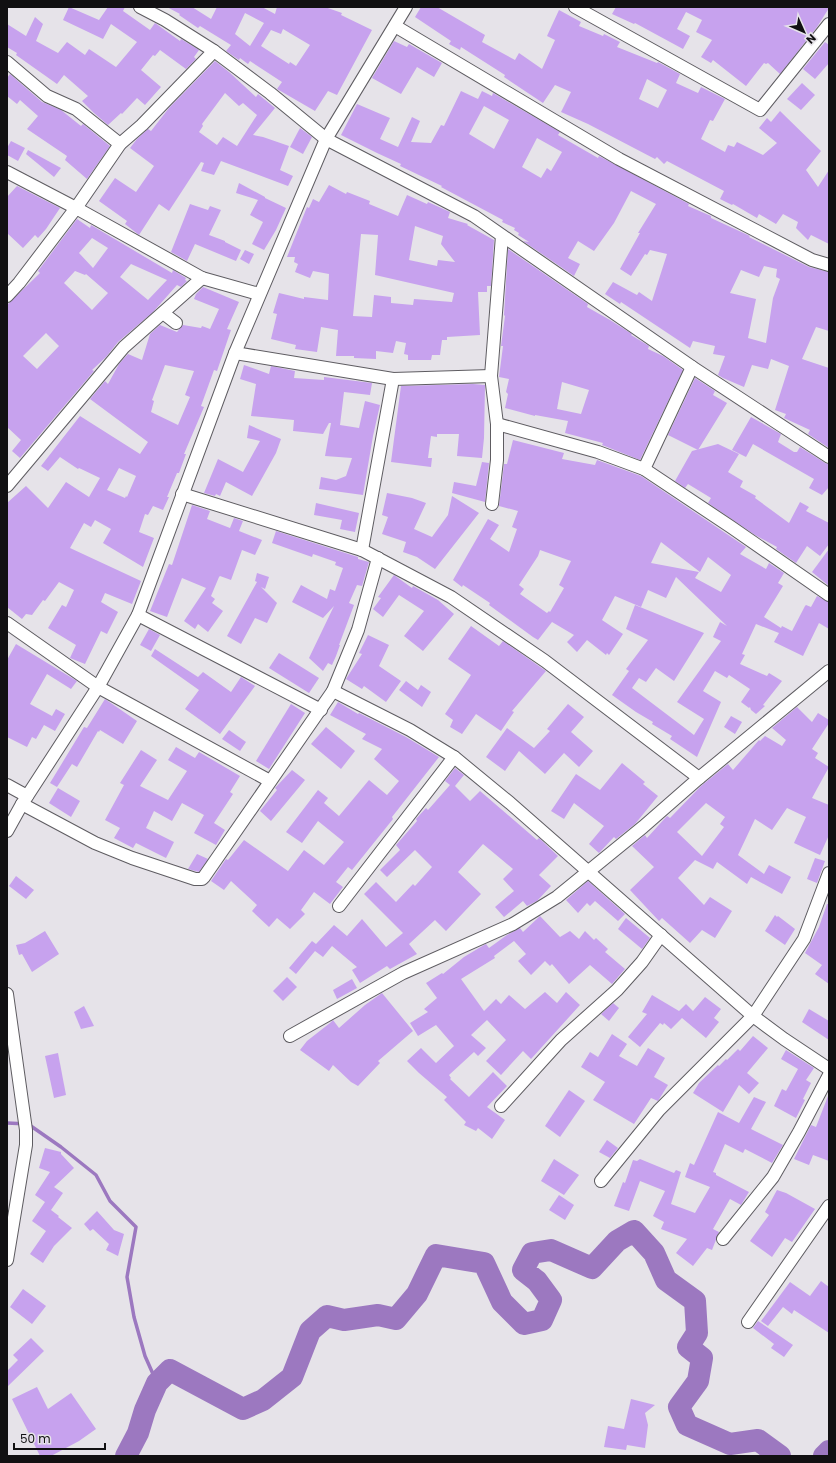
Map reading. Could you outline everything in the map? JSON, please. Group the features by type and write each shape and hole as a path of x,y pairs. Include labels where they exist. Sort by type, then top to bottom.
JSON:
{"street":[{"path":"140,7 165,20 214,50 326,139 474,216 692,367 829,457"},
{"path":"575,7 760,110 829,24"},
{"path":"7,831 25,800 98,687 138,615 182,494 259,294 326,139 395,26 404,8"},
{"path":"395,26 619,159 812,260 829,265"},
{"path":"7,296 76,208 120,144 142,126 214,50"},
{"path":"7,62 47,96 76,109 120,144"},
{"path":"7,172 76,208 202,278 259,294"},
{"path":"492,504 496,460 497,424 491,376 502,236"},
{"path":"7,486 124,348 202,278"},
{"path":"163,313 176,323"},
{"path":"236,353 393,379 491,376"},
{"path":"644,469 692,367"},
{"path":"362,550 393,379"},
{"path":"497,424 598,452 644,469 829,595"},
{"path":"182,494 362,550 451,597 545,662 699,778"},
{"path":"7,785 25,800 96,843 132,858 198,880 202,879 333,691 358,630 378,558"},
{"path":"138,615 321,710"},
{"path":"7,623 98,687 270,781"},
{"path":"290,1036 403,973 513,924 557,896 643,827 699,778 828,675"},
{"path":"333,691 410,730 454,757 510,803 753,1016 829,1069"},
{"path":"339,906 454,757"},
{"path":"601,1182 659,1110 753,1016 804,939 829,873"},
{"path":"501,1106 561,1040 617,990 642,962 661,935"},
{"path":"7,994 26,1130 26,1145 7,1260"},
{"path":"723,1239 773,1177 829,1075"},
{"path":"748,1322 829,1206"}],"building":[{"path":"69,7 99,20 108,7 125,7 123,11 150,30 155,23 180,41 181,39 199,50 194,57 196,59 186,69 160,50 155,56 153,55 141,70 161,87 145,105 137,98 122,114 121,113 108,125 82,101 88,96 64,75 57,84 7,47 7,24 26,36 35,17 43,24 36,41 58,53 67,42 85,55 89,49 116,67 137,42 111,24 103,39 63,20"},
{"path":"167,7 192,7 211,19 217,7 262,7 275,14 277,7 325,7 342,13 341,15 372,30 337,95 328,91 315,111 277,89 282,82 250,61 248,64 226,51 231,45 200,26 198,28 179,15 180,14","holes":["245,13 264,23 250,46 235,34","283,29 310,45 296,66 290,62 289,64 261,46 271,30 281,34"]},
{"path":"421,7 437,7 485,35 482,42 515,60 519,53 542,69 555,40 547,36 559,10 581,22 579,26 603,36 604,34 620,42 617,47 657,63 658,62 680,74 676,83 698,93 701,87 725,99 713,121 710,120 701,139 725,152 728,145 734,147 737,142 763,155 777,143 759,128 767,118 771,122 780,111 821,151 806,170 818,187 829,170 829,244 811,235 808,240 796,228 798,222 783,214 776,224 759,214 757,218 733,204 732,205 720,199 724,191 667,161 664,164 657,157 655,159 588,124 561,112 571,92 555,85 543,103 504,77 505,75 461,47 460,50 449,44 451,41 415,17","holes":["647,79 667,90 658,108 639,99"]},
{"path":"616,7 829,8 817,27 780,74 768,63 764,63 746,86 713,60 711,63 701,57 712,40 696,32 702,20 686,12 677,29 690,36 683,49 635,23 634,24 612,14"},
{"path":"394,41 407,47 409,44 442,63 434,77 417,67 401,94 372,78"},
{"path":"825,42 829,45 829,63 815,79 803,69"},
{"path":"215,61 256,97 258,94 275,108 253,135 289,146 280,170 293,176 288,186 221,161 214,175 201,171 204,163 201,162 169,211 159,204 139,235 125,224 127,221 99,201 115,178 136,192 154,166 130,148 148,129 151,131 169,108","holes":["225,93 239,106 243,103 257,115 237,146 223,137 217,145 199,132 203,126 202,124"]},
{"path":"10,74 42,102 61,110 81,126 83,124 110,146 87,179 65,160 67,156 27,129 38,116 20,100 17,104 7,96 7,78"},
{"path":"802,83 815,95 801,110 787,99"},
{"path":"461,91 478,99 482,91 492,96 493,93 560,132 558,135 598,158 599,156 689,204 688,206 711,216 711,218 750,236 749,237 809,267 829,272 829,331 816,327 802,359 829,368 829,448 808,434 810,430 784,418 786,414 775,410 789,366 771,359 768,369 752,365 744,387 718,375 725,356 713,354 715,346 693,341 690,348 621,302 620,304 605,294 613,282 637,295 639,292 652,301 667,254 650,250 647,255 645,254 631,276 620,269 640,233 638,233 656,204 631,191 614,223 594,251 578,241 568,258 580,264 574,276 523,241 529,242 518,235 519,233 514,230 515,228 502,222 503,220 441,187 442,186 400,166 401,164 341,135 357,104 390,118 380,139 398,147 412,117 420,121 411,142 431,143 441,125 444,126","holes":["484,106 509,120 494,149 469,134","537,138 562,152 551,171 547,168 541,178 522,167","764,266 777,269 776,277 780,279 773,298 766,343 748,338 756,299 730,293 741,270 759,277"]},
{"path":"300,128 312,137 303,154 290,147"},
{"path":"11,141 25,148 18,161 7,155 7,148"},
{"path":"28,150 61,168 54,177 26,154"},
{"path":"239,183 286,208 276,230 264,250 252,244 263,222 250,215 258,200 236,193"},
{"path":"329,185 346,194 347,192 370,201 369,204 398,216 407,195 427,204 428,202 450,212 448,218 468,224 467,225 494,240 491,286 487,286 487,292 478,292 480,335 447,337 447,340 442,340 440,355 432,355 431,360 408,360 408,355 404,354 406,343 396,341 393,353 376,351 376,359 354,358 354,356 336,356 338,330 321,327 317,352 295,349 296,345 271,339 277,314 273,313 279,293 304,299 304,297 328,300 329,274 313,271 310,278 295,272 298,264 294,262 295,257 287,257 307,207 309,208 313,199 319,202","holes":["415,226 443,236 441,244 455,262 438,260 437,266 409,260","361,234 378,235 375,275 454,293 452,302 414,299 413,305 391,303 391,297 374,295 372,317 353,316"]},
{"path":"17,186 60,208 38,238 35,235 23,248 7,233 7,197"},
{"path":"190,204 208,210 210,206 221,210 209,235 225,241 241,250 236,261 195,244 187,261 171,252"},
{"path":"77,219 90,228 91,225 172,273 173,270 186,278 185,280 187,281 181,287 177,285 153,312 118,342 106,357 92,370 94,371 20,458 12,451 21,440 7,427 7,305 40,273 38,271","holes":["92,238 108,248 93,268 79,253","131,264 167,280 148,300 120,277","75,271 85,275 86,274 108,293 92,310 64,283","46,333 59,346 37,369 23,356"]},
{"path":"508,249 588,304 587,307 632,334 631,335 649,346 648,349 663,356 683,370 640,460 602,445 603,443 565,433 568,421 535,416 505,408 509,379 499,377 503,346 501,346","holes":["562,382 589,390 581,414 557,409"]},
{"path":"245,250 254,254 249,264 240,259"},
{"path":"203,287 239,302 227,329 231,330 217,371 214,370 201,406 204,407 184,454 186,454 179,473 177,473 167,497 169,497 163,510 153,506 148,515 145,514 139,532 154,538 143,567 103,543 111,529 95,520 91,527 84,523 70,548 141,581 132,604 105,593 101,602 118,612 107,634 101,631 85,664 70,658 76,645 48,628 62,605 66,607 74,590 59,582 32,615 26,614 22,619 7,607 7,503 26,486 48,508 66,482 89,497 100,478 79,468 78,469 60,457 48,471 41,466 80,416 140,454 148,442 90,399 105,381 108,384 119,364 128,354 142,360 150,334 160,325 177,332 183,325 201,328 202,326 210,329 219,309 194,299 196,294","holes":["165,365 194,371 185,395 190,397 178,425 151,412 154,401 152,400","119,468 136,476 127,497 126,496 125,498 107,490"]},
{"path":"244,365 269,374 271,366 295,371 294,378 324,380 324,377 372,383 370,395 344,392 340,425 359,428 365,401 380,405 363,495 319,489 321,477 336,480 346,476 352,458 325,456 331,423 329,423 323,434 293,431 294,420 251,416 256,384 240,379"},
{"path":"695,378 715,391 713,395 727,403 698,450 668,435"},
{"path":"485,385 482,458 457,456 459,434 437,434 437,437 431,436 428,458 432,458 431,467 391,462 401,386"},
{"path":"751,417 781,434 778,442 794,452 797,452 800,447 829,464 829,487 822,495 809,488 814,479 753,444 746,457 732,450"},
{"path":"249,425 281,439 276,453 252,496 226,482 220,496 216,494 215,496 204,493 218,459 243,472 260,441 247,438"},
{"path":"513,440 564,453 562,459 595,465 597,460 641,476 746,547 740,554 766,569 769,563 784,573 778,583 783,586 764,617 781,628 782,626 792,631 805,606 811,607 817,596 829,602 829,629 819,623 803,656 774,642 779,633 756,624 742,654 745,655 740,664 767,676 769,673 782,681 763,705 765,706 756,714 750,707 749,708 741,702 750,689 729,675 727,678 715,671 703,691 721,702 697,757 670,739 672,736 652,724 653,722 612,695 629,671 626,669 648,640 626,629 635,605 704,633 674,681 656,668 646,682 639,678 632,688 694,735 704,719 677,702 721,641 713,637 720,622 727,626 676,577 666,598 648,590 641,607 615,596 602,620 623,634 609,655 607,653 606,655 587,640 577,652 567,642 574,635 552,622 538,640 489,605 490,603 453,580 488,519 499,525 490,539 509,552 517,529 512,527 518,511 499,506 504,464 507,464","holes":["661,542 700,572 708,557 731,575 721,592 695,578 699,572 651,563","540,550 571,561 559,585 564,588 550,612 549,611 547,613 520,594 524,589 519,585 538,556"]},
{"path":"718,444 739,454 728,472 743,481 740,487 756,496 755,498 789,523 800,502 809,507 806,511 829,523 829,544 820,556 807,546 796,563 776,549 777,547 755,535 708,503 711,498 688,484 685,488 675,481 692,451"},
{"path":"482,462 489,463 485,502 452,493 454,482 476,486"},
{"path":"387,493 412,498 426,503 414,529 432,537 448,515 452,496 479,513 435,569 417,557 403,552 406,542 382,534 388,517 382,515"},
{"path":"316,503 359,513 355,532 340,529 342,520 314,515"},
{"path":"192,505 210,511 207,519 230,528 234,518 243,521 239,531 262,540 255,555 242,550 231,580 220,576 219,577 211,596 215,599 212,603 223,611 208,632 198,624 195,629 184,621 206,588 182,578 167,617 150,611 169,564 172,565"},
{"path":"276,531 358,557 358,559 369,562 362,586 357,585 349,603 354,605 336,656 332,665 328,663 323,671 309,658 334,606 323,618 292,602 301,585 327,599 330,589 335,591 343,568 335,565 336,562 313,554 312,557 272,543"},
{"path":"829,549 829,586 812,572"},
{"path":"257,573 269,577 265,589 261,587 277,603 267,623 255,618 241,644 227,636 257,582 255,581"},
{"path":"394,575 412,588 413,586 438,600 454,614 423,651 404,636 424,611 399,595 383,617 373,609 381,598 378,597"},
{"path":"471,626 499,646 503,641 546,671 512,711 514,712 501,731 476,714 462,734 450,727 453,720 445,714 471,675 448,659"},
{"path":"149,629 160,635 151,651 140,645"},
{"path":"368,635 389,645 379,666 401,681 386,702 364,686 362,689 346,679 362,654 359,653"},
{"path":"16,644 77,681 71,689 47,674 30,704 52,716 56,709 65,714 55,731 44,725 36,739 32,737 27,747 7,737 7,660"},
{"path":"155,649 198,677 203,672 231,692 241,677 255,686 220,734 185,709 199,690 151,656"},
{"path":"279,653 319,678 309,693 269,668"},
{"path":"406,681 418,690 421,685 431,692 422,707 399,690"},
{"path":"105,699 137,721 123,744 100,730 99,732 98,731 77,767 72,764 57,787 50,783 84,727 87,728"},
{"path":"338,702 358,714 359,713 406,737 439,757 392,817 393,819 352,870 348,867 336,882 343,887 330,904 314,892 301,910 305,914 290,929 277,918 269,927 252,911 257,905 231,881 224,890 211,881 226,859 228,860 244,840 288,871 304,850 324,865 344,842 318,821 302,843 286,832 318,790 328,798 324,803 339,816 369,780 387,795 399,781 374,759 382,749 362,739 366,734 330,715"},
{"path":"291,704 305,713 269,769 256,761"},
{"path":"568,704 584,717 571,732 593,751 579,767 564,753 545,774 519,751 505,771 486,757 507,728 534,748 550,731 547,729"},
{"path":"797,707 812,722 818,713 829,720 829,723 812,749 818,753 815,758 829,767 812,798 829,805 829,835 820,855 794,843 806,817 787,808 772,830 755,819 738,855 764,874 769,865 791,877 782,894 751,877 747,884 717,862 713,869 695,860 678,878 704,905 710,897 732,911 715,938 702,930 690,943 662,918 659,921 630,890 654,867 632,846 645,835 647,838 667,816 670,818 701,786 728,764 733,770 759,740 760,741 765,736 782,746 786,740 772,728","holes":["706,803 725,817 720,824 724,827 702,856 677,832"]},
{"path":"731,716 742,722 735,734 724,727"},
{"path":"326,727 355,751 341,769 311,744"},
{"path":"229,730 246,742 240,751 222,739"},
{"path":"176,747 195,758 199,752 240,776 230,792 233,794 214,823 225,830 216,845 194,833 204,815 182,803 172,821 154,811 146,828 174,842 166,858 136,843 133,848 114,838 120,828 105,820 124,785 120,783 141,750 157,760 140,786 168,800 187,771 168,760"},
{"path":"622,763 645,782 643,784 658,796 635,824 616,839 614,837 599,853 589,844 604,826 574,803 564,819 551,811 576,774 600,790"},
{"path":"455,768 464,775 455,786 470,801 480,791 537,840 539,838 558,856 539,875 551,886 537,901 527,906 523,901 504,917 495,907 514,891 503,879 513,869 483,844 458,872 481,894 446,931 435,920 409,944 417,954 390,969 387,966 360,983 352,970 357,967 332,946 323,957 315,951 296,974 289,968 312,941 316,944 334,925 347,936 362,919 386,947 403,933 364,894 376,882 396,902 413,884 415,886 432,867 415,850 387,877 380,870 400,850 396,845 417,821 416,819 426,808 428,810 450,785 445,781"},
{"path":"292,770 305,780 271,821 260,811 277,790 275,788"},
{"path":"58,788 80,801 71,817 49,803"},
{"path":"197,854 208,859 199,872 188,869"},
{"path":"815,858 825,861 817,883 807,879"},
{"path":"16,876 34,890 26,899 9,886"},
{"path":"588,881 625,914 618,921 595,901 590,906 587,903 578,913 566,900"},
{"path":"827,904 829,904 829,984 815,974 822,965 805,953 819,927"},
{"path":"775,915 795,929 785,945 765,931"},
{"path":"540,916 560,937 570,931 579,939 585,931 594,940 596,938 608,949 605,952 625,969 612,984 590,965 569,984 552,964 550,966 545,961 531,975 518,961 526,954 514,941 494,956 495,958 461,979 484,1011 496,999 501,1004 509,995 525,1009 545,992 557,1003 566,992 580,1005 531,1059 523,1051 501,1075 486,1061 506,1040 487,1020 471,1035 486,1048 478,1056 474,1052 449,1075 451,1078 450,1079 469,1097 493,1072 507,1086 487,1107 505,1120 492,1139 478,1128 476,1131 464,1125 466,1122 444,1100 447,1097 407,1061 421,1048 436,1063 454,1046 436,1025 418,1036 410,1023 428,1012 424,1009 437,998 426,983 442,973 443,974 464,957 484,945 486,944 489,948 520,928 523,932"},
{"path":"626,918 650,938 642,949 618,929"},
{"path":"45,931 59,954 32,972 22,954 19,955 16,945 25,943"},
{"path":"287,977 297,987 283,1001 273,991"},
{"path":"352,979 357,988 337,999 333,990"},
{"path":"382,993 413,1031 378,1061 380,1063 358,1086 351,1082 333,1065 329,1071 300,1050 307,1041 333,1020 339,1028 365,1005"},
{"path":"652,995 679,1011 686,1004 693,1011 705,997 721,1009 714,1018 719,1022 706,1038 682,1018 671,1029 664,1023 663,1025 660,1023 640,1047 628,1037 647,1014 642,1012"},
{"path":"613,1003 619,1008 609,1021 601,1014"},
{"path":"84,1006 94,1026 81,1029 74,1012"},
{"path":"809,1009 829,1021 829,1040 802,1022"},
{"path":"612,1034 627,1044 619,1056 637,1066 648,1048 665,1058 654,1077 668,1085 658,1101 651,1098 634,1124 593,1100 605,1082 581,1067 590,1052 598,1057"},
{"path":"753,1036 768,1048 747,1073 759,1083 749,1094 739,1085 723,1112 693,1093 699,1083 738,1049 740,1051"},
{"path":"786,1050 814,1068 806,1080 811,1083 796,1118 774,1106 782,1089 786,1091 798,1069 781,1059"},
{"path":"58,1053 66,1095 54,1098 45,1056"},
{"path":"569,1090 585,1101 560,1137 545,1126"},
{"path":"828,1096 829,1161 813,1155 809,1165 794,1159 811,1125 816,1127"},
{"path":"754,1097 766,1102 751,1129 783,1145 772,1163 745,1149 743,1153 725,1144 713,1172 749,1192 741,1205 730,1199 713,1229 719,1232 712,1250 707,1248 693,1266 676,1253 687,1239 661,1229 664,1222 653,1216 665,1191 640,1181 629,1211 614,1206 623,1182 625,1183 633,1160 637,1161 640,1159 674,1173 676,1170 681,1172 671,1204 695,1213 710,1187 685,1177 690,1163 694,1165 718,1112 739,1123"},
{"path":"607,1140 618,1148 610,1158 599,1152"},
{"path":"45,1148 61,1152 61,1154 74,1168 54,1187 63,1193 51,1210 72,1228 54,1246 43,1263 30,1254 46,1231 32,1221 45,1202 35,1195 50,1172 39,1168"},
{"path":"554,1159 579,1175 564,1195 541,1181"},
{"path":"777,1190 786,1193 815,1209 792,1242 785,1238 772,1257 750,1241 769,1215 765,1212"},
{"path":"559,1195 574,1205 565,1220 549,1210"},
{"path":"97,1211 114,1230 124,1234 118,1256 106,1250 109,1244 93,1229 90,1231 84,1224"},
{"path":"821,1281 829,1287 829,1333 794,1310 792,1314 783,1307 768,1326 761,1321 790,1282 810,1296"},
{"path":"23,1289 46,1306 32,1324 10,1307"},
{"path":"758,1321 793,1345 784,1357 771,1348 774,1344 753,1328"},
{"path":"31,1338 44,1351 7,1387 7,1371 18,1360 13,1355"},
{"path":"37,1387 48,1409 71,1393 96,1429 79,1441 51,1456 40,1456 12,1399"},
{"path":"631,1399 655,1405 645,1413 648,1425 645,1448 627,1445 626,1450 604,1447 608,1426 624,1429"}],"waterway":[{"path":"7,1123 28,1124 61,1147 96,1175 110,1201 136,1227 127,1277 134,1317 145,1356 157,1383"},
{"path":"126,1456 138,1433 145,1410 157,1383 170,1370 243,1409 263,1400 292,1377 310,1331 327,1316 344,1320 378,1315 396,1319 417,1294 436,1255 484,1263 502,1302 524,1324 542,1320 551,1300 537,1281 523,1270 532,1253 551,1250 592,1268 617,1241 634,1231 654,1253 666,1280 695,1301 697,1333 688,1347 702,1358 698,1381 679,1407 687,1425 730,1444 758,1440 780,1456"},
{"path":"824,1456 829,1451"}]}
